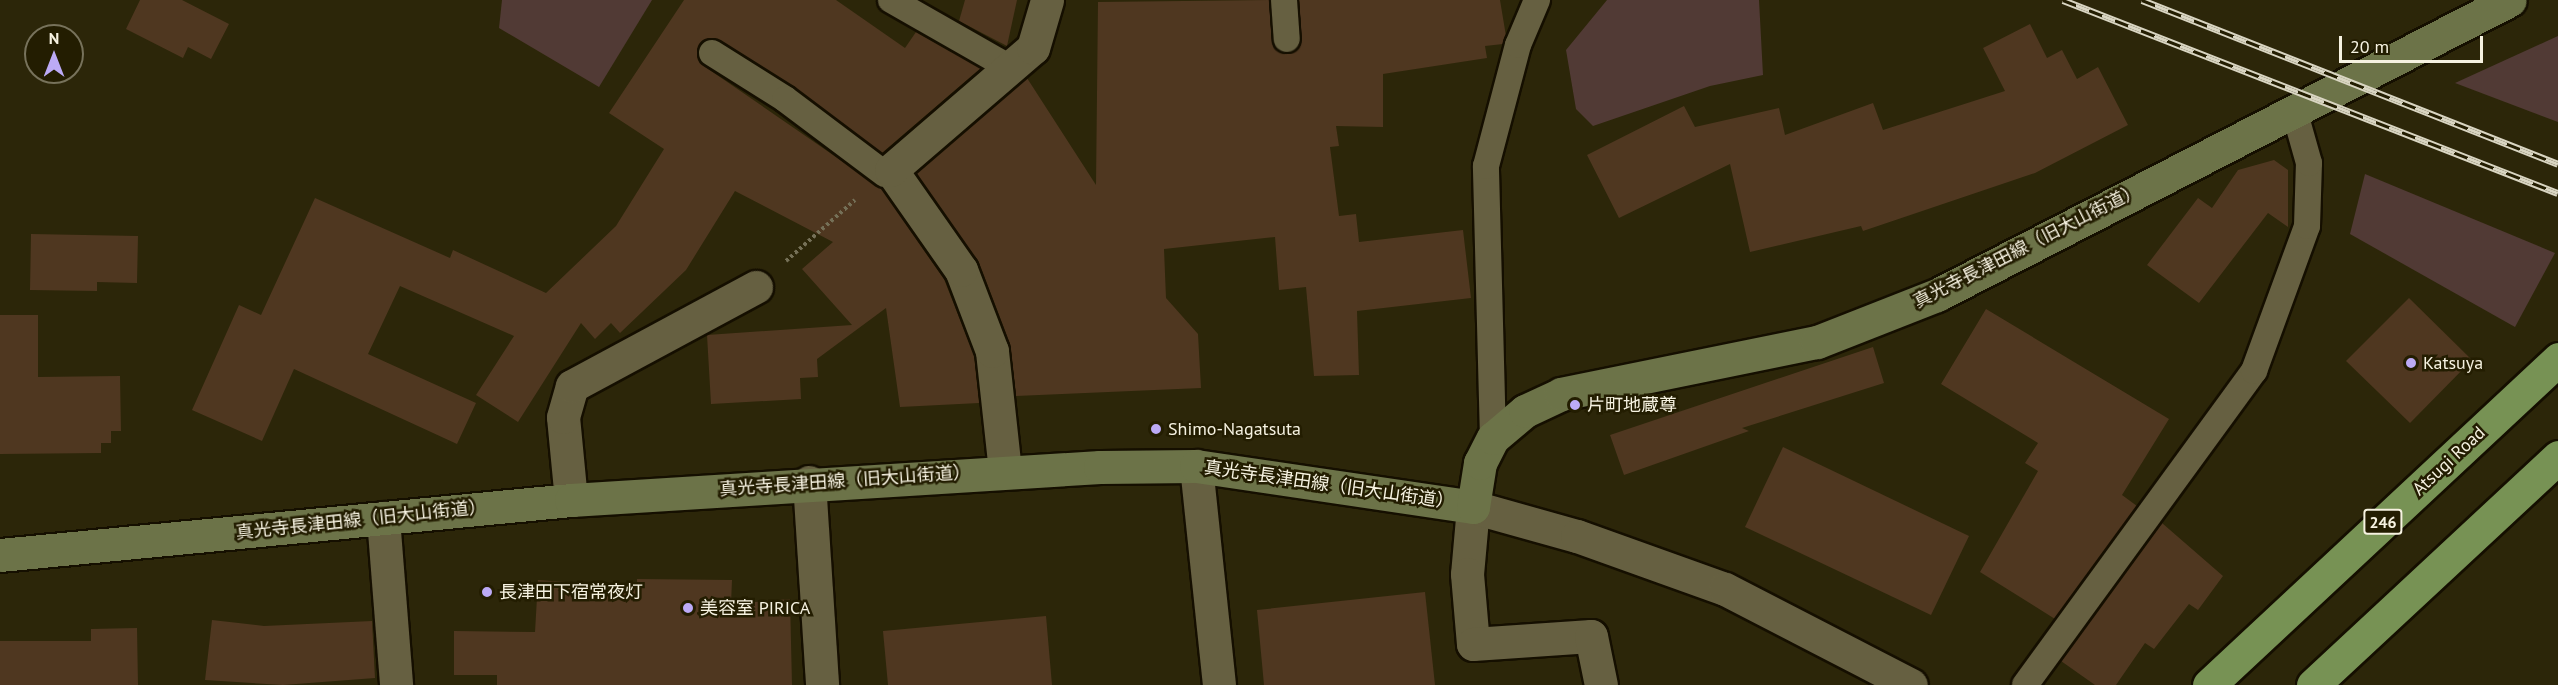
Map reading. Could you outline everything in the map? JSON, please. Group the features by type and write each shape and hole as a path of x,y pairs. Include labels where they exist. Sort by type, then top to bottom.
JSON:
{"highway":[{"name":"Atsugi Road","path":"2209,685 2558,359"},
{"path":"2313,685 2558,457"}],"main road":[{"name":"真光寺長津田線（旧大山街道）","path":"0,555 571,500 810,482 1005,471 1196,466 1473,507 1480,463 1493,438 1525,411 1561,394 1817,342 1937,295 2510,0"}],"street":[{"path":"1005,471 992,351 961,270 891,170 1012,69 1033,48 1047,0"},
{"path":"571,500 563,417 572,386 756,287"},
{"path":"1196,466 1219,685"},
{"path":"810,482 822,685"},
{"path":"1601,685 1591,636 1473,644 1467,574 1473,507 1577,536 1725,589 1911,685"},
{"path":"383,518 396,685"}],"lane":[{"path":"891,0 1012,69"},
{"path":"1284,0 1287,39"},
{"path":"1493,438 1486,166 1518,45 1537,0"},
{"path":"712,53 785,99 885,174"},
{"path":"2025,685 2253,371 2307,226 2308,163 2294,110"}],"path":[{"path":"756,287 885,174"}],"shaded area":[{"path":"502,0 652,0 599,87 499,28"},
{"path":"1607,0 1759,0 1763,75 1710,86 1593,126 1576,109 1566,50"},
{"path":"2558,36 2558,122 2455,83"},
{"path":"2365,174 2555,253 2515,327 2350,234"}],"building":[{"path":"140,0 182,0 229,24 211,59 188,47 183,58 126,29"},
{"path":"684,0 836,0 905,48 916,32 981,68 882,153 720,40 706,40 697,52 704,66 881,188 944,279 974,355 979,403 900,407 886,308 817,359 818,377 800,378 801,399 711,404 707,335 852,325 802,269 833,242 735,191 686,270 620,333 611,323 595,339 581,323 518,422 476,395 514,336 400,286 368,354 476,403 457,444 294,369 262,441 192,410 239,305 261,315 315,198 450,258 453,250 546,293 616,226 664,149 609,113"},
{"path":"965,0 1017,0 1007,46 959,21"},
{"path":"1269,0 1272,41 1288,54 1301,45 1299,0 1500,0 1506,36 1503,44 1485,46 1487,58 1383,74 1383,127 1336,126 1339,146 1330,147 1339,216 1356,214 1359,242 1463,230 1471,298 1357,311 1359,375 1314,376 1306,287 1279,290 1275,237 1164,249 1166,298 1198,334 1201,388 1016,396 1010,344 979,263 916,173 1027,78 1096,185 1098,2"},
{"path":"2030,24 2047,58 2062,50 2077,79 2098,67 2128,125 2035,173 1863,231 1861,226 1750,252 1730,164 1619,218 1587,155 1684,106 1695,127 1779,108 1785,135 1873,103 1883,130 2005,91 1983,48"},
{"path":"2274,160 2288,170 2288,227 2268,213 2199,303 2147,265 2198,198 2212,208 2238,170"},
{"path":"31,234 138,236 137,283 97,282 97,291 30,290"},
{"path":"2409,298 2472,360 2410,423 2346,361"},
{"path":"1986,309 2169,419 2122,495 2137,506 2055,619 1980,572 2038,471 2025,463 2038,443 1941,384"},
{"path":"0,315 38,315 38,377 120,376 121,431 111,431 111,443 101,443 101,453 0,454"},
{"path":"1873,347 1884,383 1742,428 1749,431 1624,475 1610,435"},
{"path":"1783,447 1969,536 1931,615 1745,527"},
{"path":"2162,523 2223,576 2198,610 2189,604 2154,649 2145,643 2116,685 2095,685 2061,661"},
{"path":"637,579 732,580 731,604 790,599 792,685 497,685 497,675 454,675 454,631 535,632 538,580 637,587"},
{"path":"1425,592 1435,685 1264,685 1257,610"},
{"path":"1046,616 1052,685 888,685 883,631"},
{"path":"212,620 264,626 372,621 375,678 283,685 205,680"},
{"path":"137,628 138,685 0,685 0,641 91,641 91,629"}],"railway":[{"path":"2063,0 2558,193"},
{"path":"2142,0 2558,164"}],"place":[{"name":"Katsuya","path":"2411,363"},
{"name":"片町地蔵尊","path":"1575,405"},
{"name":"Shimo-Nagatsuta","path":"1156,429"},
{"name":"長津田下宿常夜灯","path":"487,592"},
{"name":"美容室 PIRICA","path":"688,608"}]}
